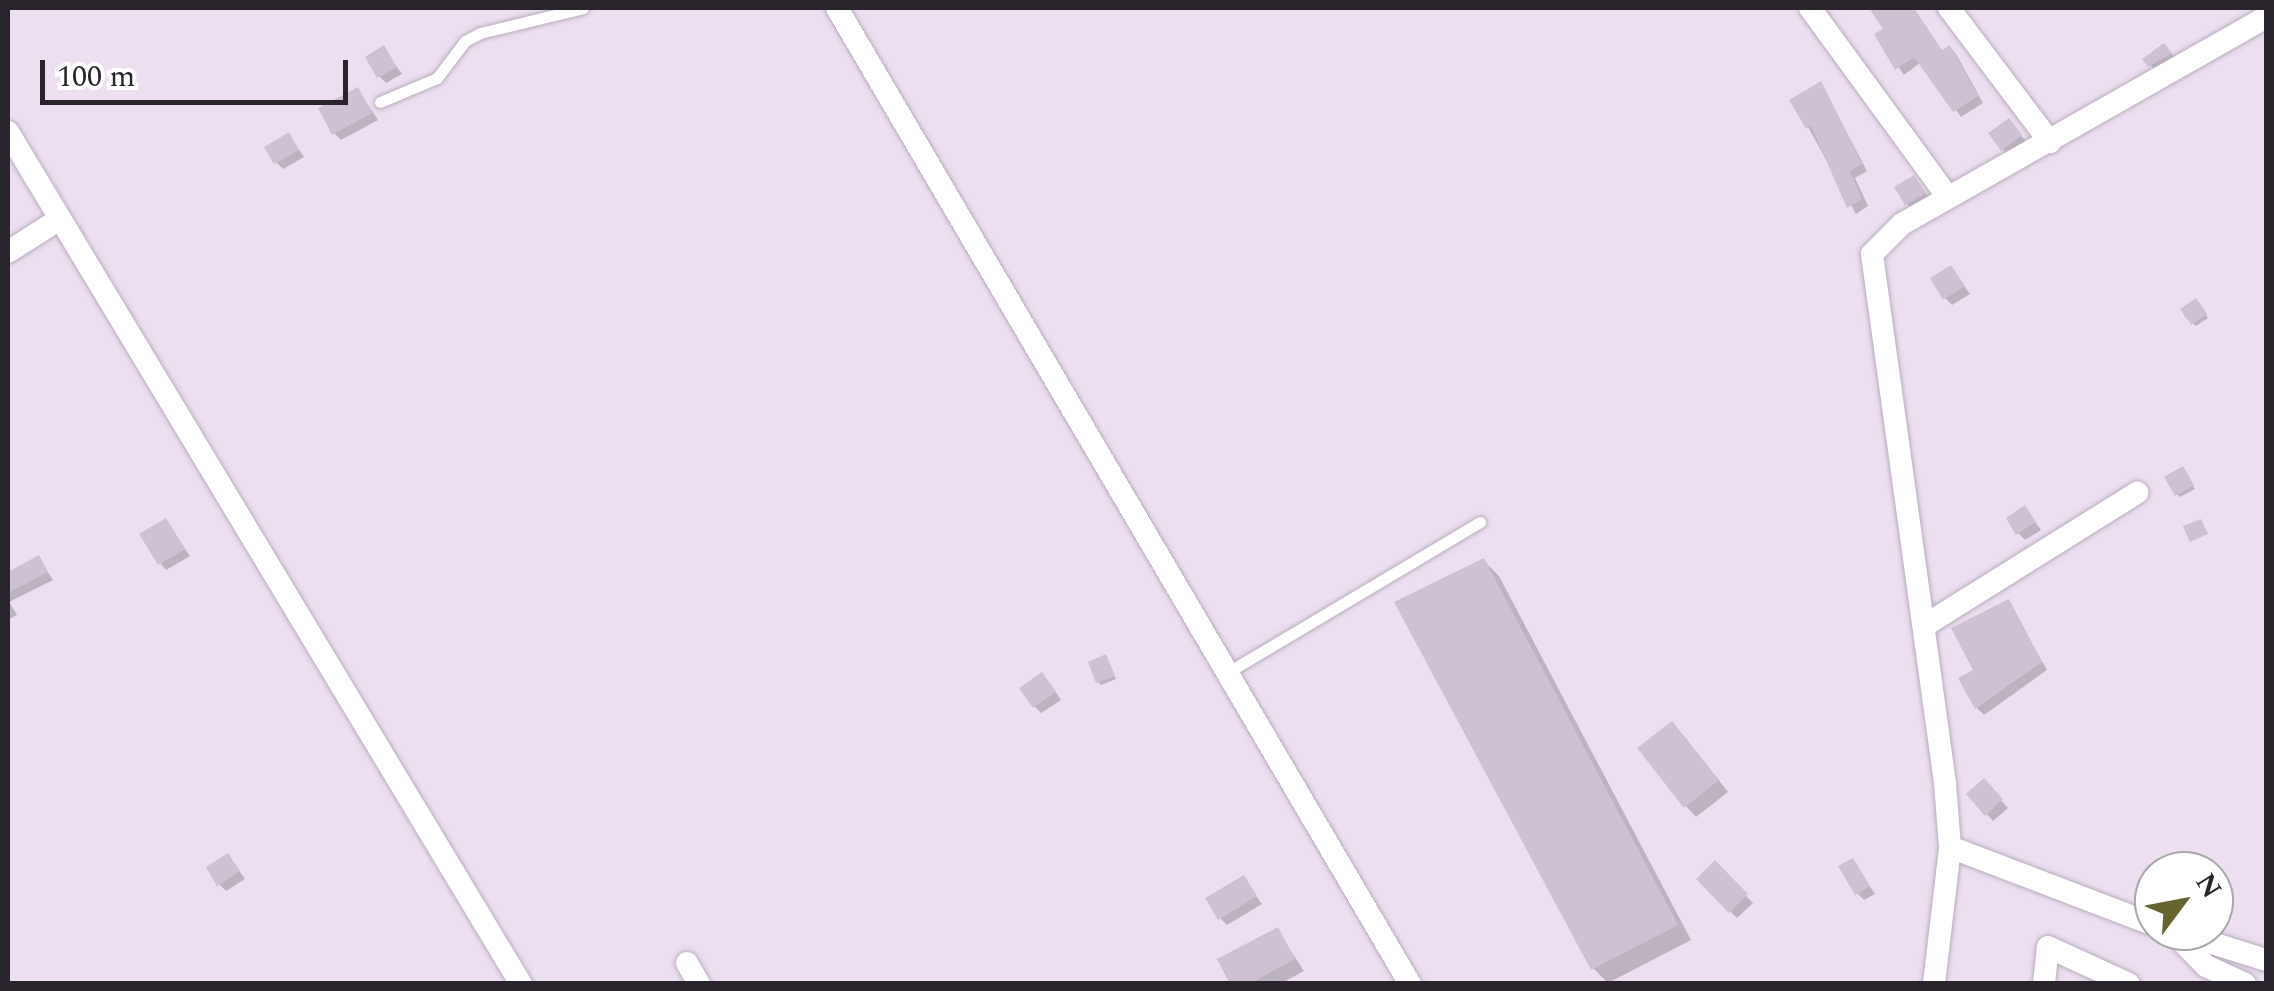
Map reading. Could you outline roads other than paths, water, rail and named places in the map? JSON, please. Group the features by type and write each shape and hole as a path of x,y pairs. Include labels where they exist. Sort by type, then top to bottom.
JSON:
{"street":[{"path":"837,8 1230,671 1410,984"},
{"path":"1810,8 1948,197"},
{"path":"1950,8 2050,142"},
{"path":"1934,984 1950,846 1926,624 1872,254 1886,234 2266,17"},
{"path":"8,132 521,984"},
{"path":"8,252 58,220"},
{"path":"1926,624 2137,493"},
{"path":"1950,846 2134,917"},
{"path":"2044,984 2048,946 2129,984"},
{"path":"2234,950 2266,960"},
{"path":"2192,951 2206,966 2245,984"}],"lane":[{"path":"380,102 437,78 465,41 480,32 583,8"},
{"path":"1230,671 1480,522"}]}
